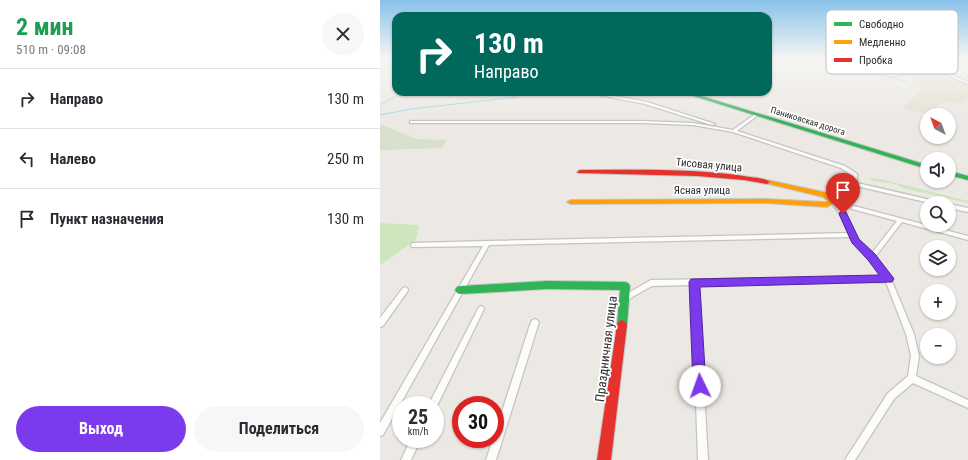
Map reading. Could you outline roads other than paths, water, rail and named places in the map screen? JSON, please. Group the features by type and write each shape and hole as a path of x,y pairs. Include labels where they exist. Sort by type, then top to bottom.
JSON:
{"street":[{"path":"608,96 646,103 843,167 855,175 855,184"},
{"name":"Паниковская дорога","path":"696,96 920,165"},
{"path":"734,131 756,115"},
{"path":"411,122 642,122 693,124 722,128"},
{"name":"Тисовая улица","path":"580,172 690,172 720,175 750,179 825,195 833,201"},
{"path":"956,175 968,178"},
{"path":"833,201 850,203 850,183 920,199"},
{"name":"Ясная улица","path":"571,202 765,201 826,205 833,201"},
{"path":"833,201 843,214 855,241 872,257 888,279 910,334 915,356 912,378 891,396 850,460"},
{"path":"956,207 968,210"},
{"path":"854,208 968,238"},
{"path":"872,257 901,220"},
{"path":"414,245 853,235"},
{"path":"380,432 487,243"},
{"path":"624,298 651,283 888,279"},
{"path":"695,282 703,460"},
{"name":"Праздничная улица","path":"460,290 547,285 625,286 604,460"},
{"path":"380,324 405,290"},
{"path":"438,396 481,309"},
{"path":"491,460 535,322"},
{"path":"912,378 968,404"},
{"path":"406,460 412,448"}],"waterway":[{"path":"898,79 907,82"},
{"path":"380,105 396,96"},
{"path":"380,115 411,109 517,97"}]}
